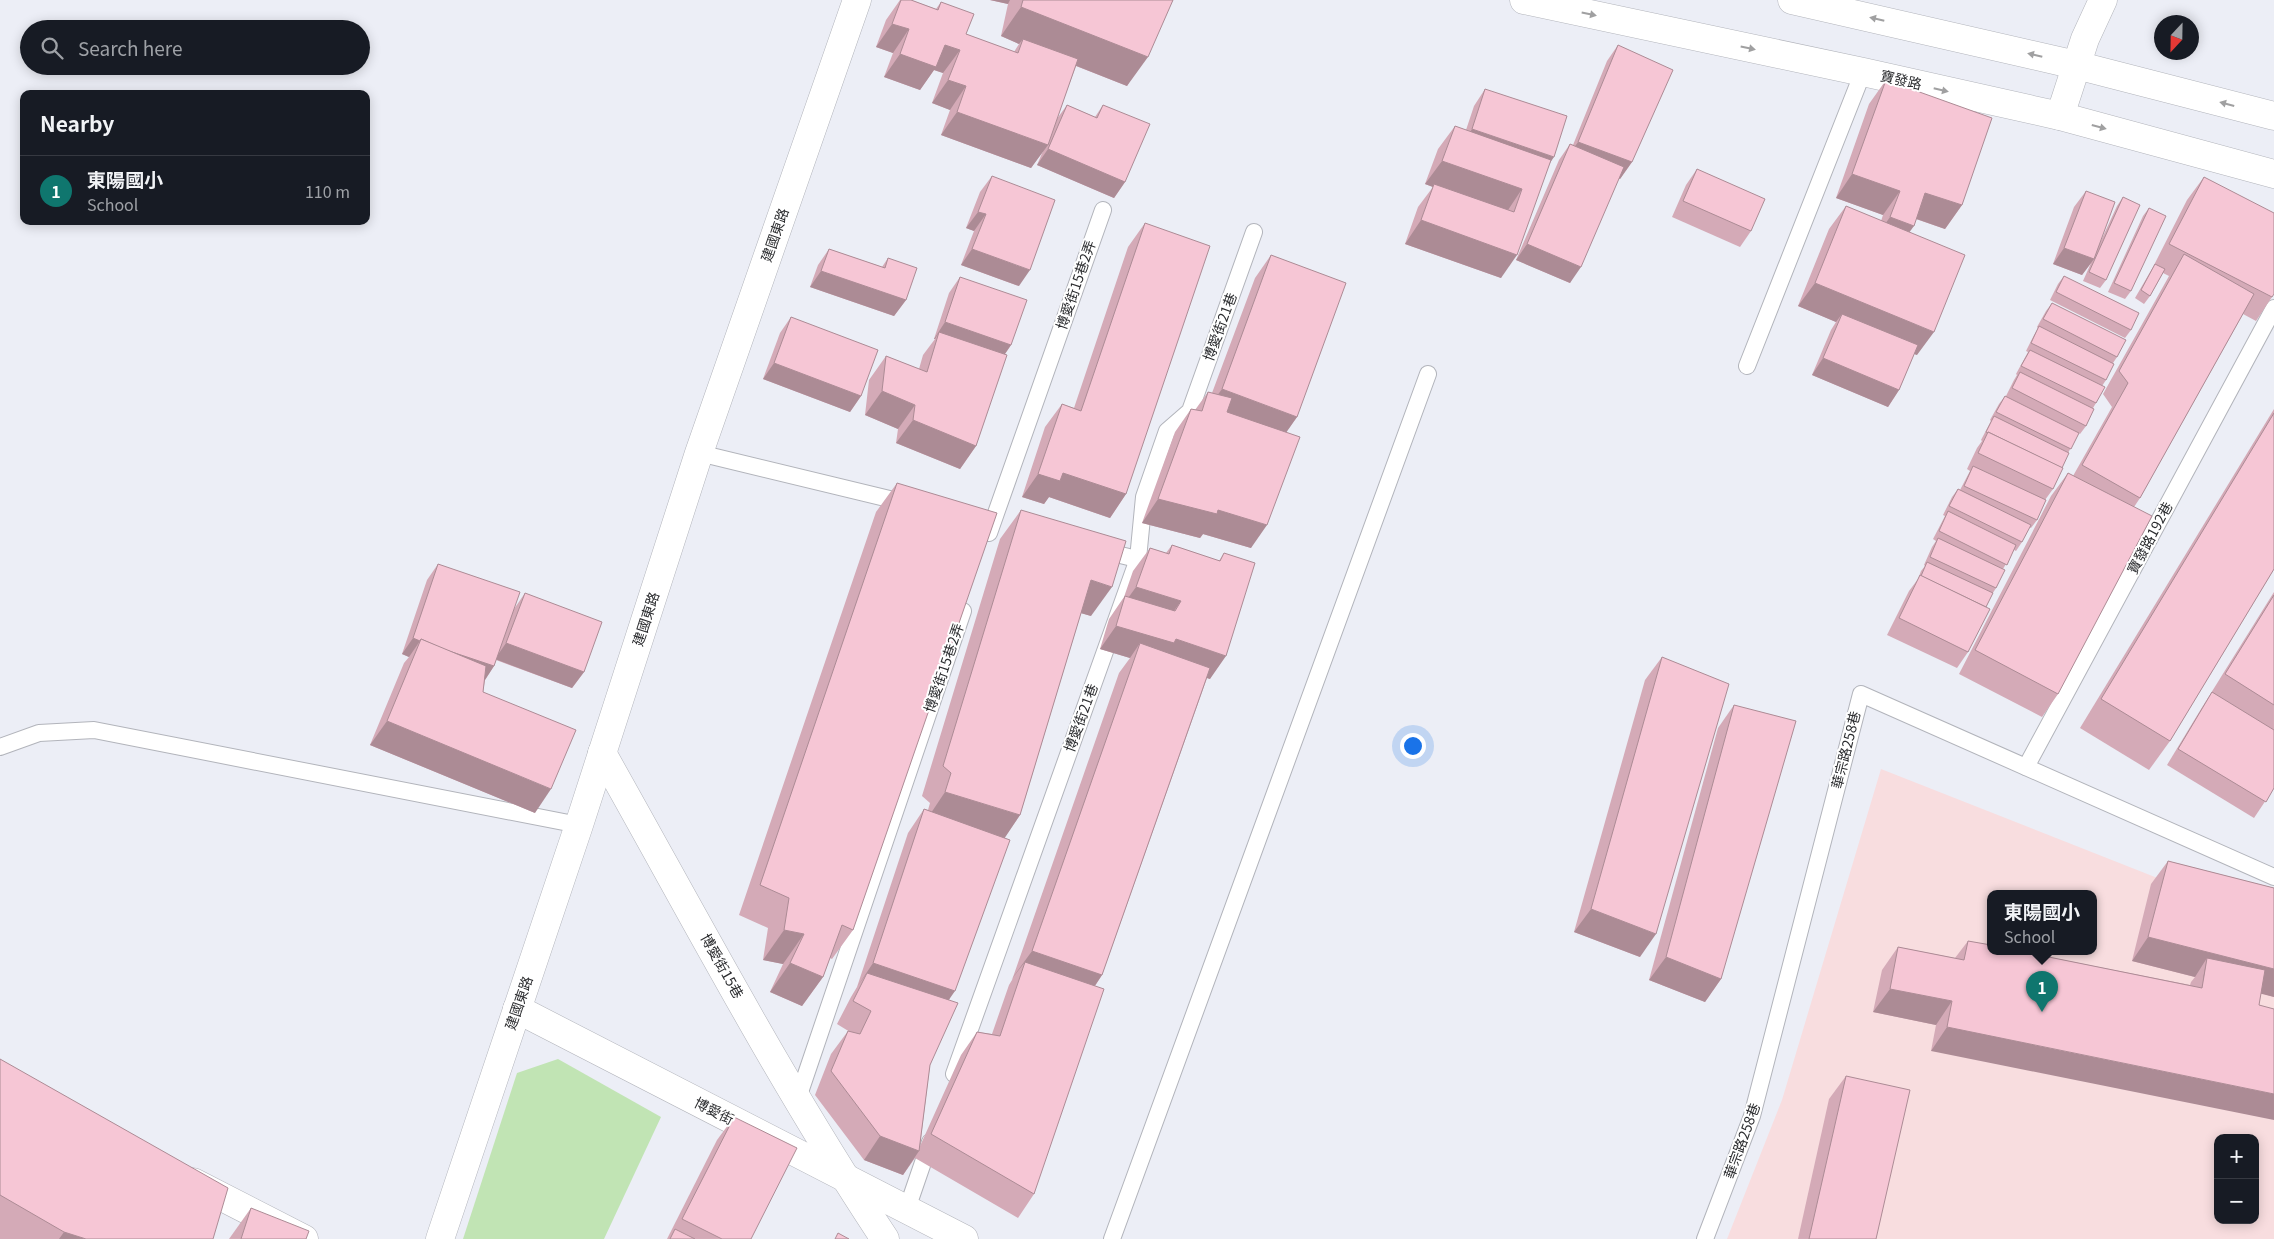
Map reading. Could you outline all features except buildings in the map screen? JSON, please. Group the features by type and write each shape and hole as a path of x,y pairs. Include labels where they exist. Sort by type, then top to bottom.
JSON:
{"street":[{"name":"建國東路","path":"440,1239 602,753 699,453 858,0"},
{"name":"寶發路","path":"1524,0 2060,116 2274,174"},
{"path":"1792,0 2076,65 2274,116"},
{"path":"2060,116 2084,39 2103,0"},
{"name":"博愛街15巷","path":"602,753 844,1178"},
{"name":"博愛街","path":"517,1009 964,1239"},
{"path":"168,1169 218,1205 304,1239"},
{"path":"844,1178 885,1239"}],"lane":[{"path":"1747,366 1863,72"},
{"name":"博愛街15巷2弄","path":"983,552 1103,210"},
{"name":"博愛街21巷","path":"948,1092 1138,559 1144,497 1167,430 1190,411 1254,232"},
{"name":"寶發路192巷","path":"2026,768 2274,308"},
{"path":"1112,1239 1428,374"},
{"path":"699,453 926,508"},
{"path":"973,519 1010,528"},
{"path":"1083,546 1164,566"},
{"name":"博愛街15巷2弄","path":"798,1098 967,599"},
{"name":"華宗路258巷","path":"1705,1239 1752,1116 1861,694 2274,877"},
{"path":"0,747 39,733 94,730 578,825"},
{"path":"907,1210 935,1129"}],"shaded area":[{"path":"1881,769 2274,924 2274,1239 1727,1239 1782,1100"}],"green space":[{"path":"558,1059 661,1117 604,1239 463,1239 517,1073"}],"place":[{"name":"東陽國小","path":"2042,1012"}]}
